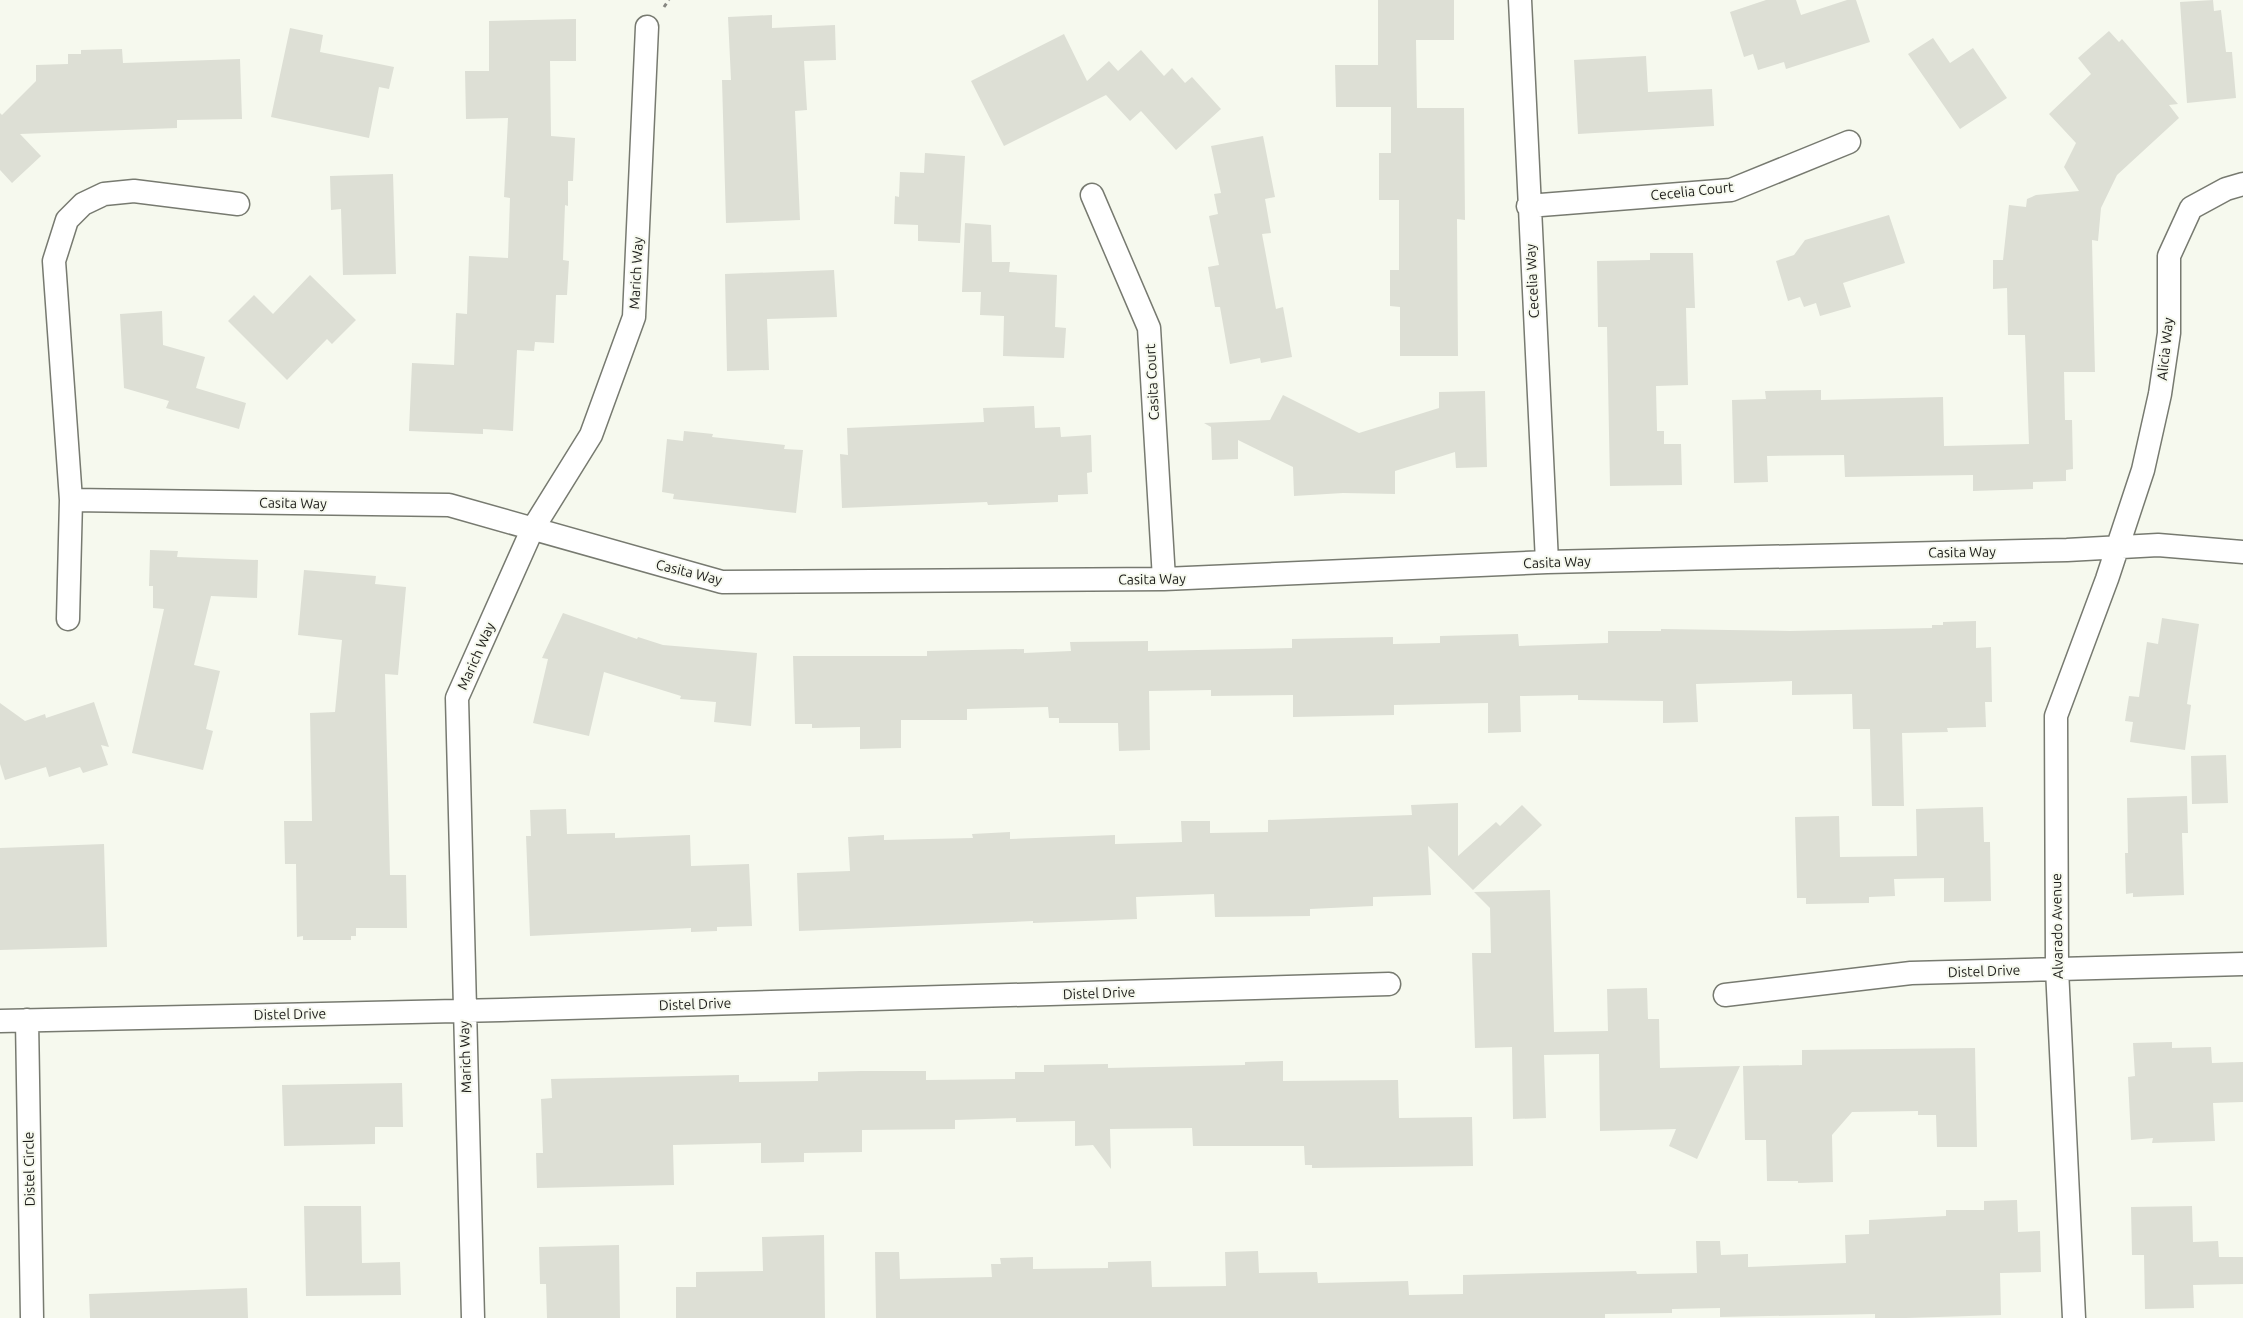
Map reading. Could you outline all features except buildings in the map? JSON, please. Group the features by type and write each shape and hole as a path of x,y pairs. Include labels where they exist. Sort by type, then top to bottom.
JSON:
{"street":[{"name":"Cecelia Way","path":"1520,0 1528,206 1546,562"},
{"name":"Marich Way","path":"473,1318 457,698 532,530 591,435 634,317 648,27"},
{"name":"Cecelia Court","path":"1528,206 1731,190 1848,142"},
{"name":"Alicia Way","path":"2118,545 2143,470 2160,394 2169,332 2169,256 2191,208 2226,189 2243,184"},
{"path":"68,619 71,500 54,261 67,220 82,204 104,194 134,191 238,204"},
{"name":"Casita Court","path":"1092,196 1149,328 1164,579"},
{"name":"Casita Way","path":"71,500 449,505 532,530 722,582 1164,579 1546,562 2066,550 2118,545 2158,545 2243,552"},
{"name":"Alvarado Avenue","path":"2074,1318 2057,969 2056,716 2118,545"},
{"name":"Distel Drive","path":"1725,995 1911,973 2243,964"},
{"name":"Distel Drive","path":"0,1021 1389,984"},
{"name":"Distel Circle","path":"27,1020 32,1318"}]}
